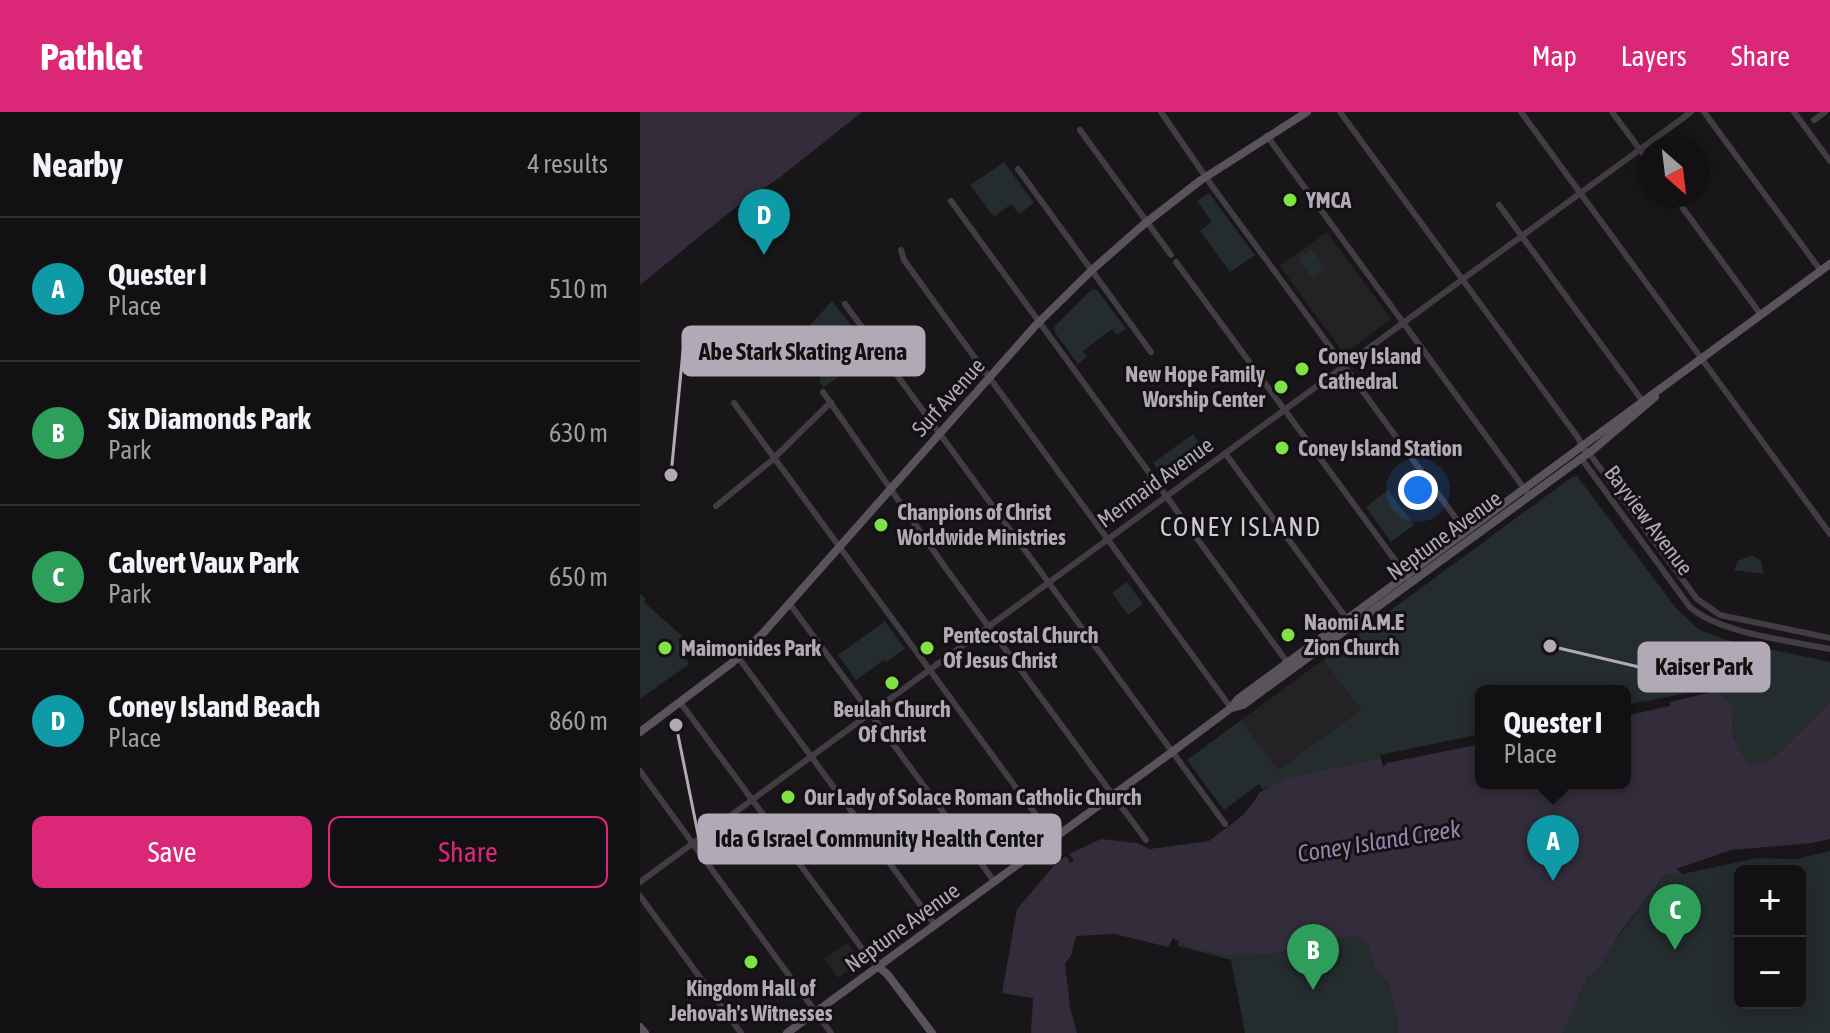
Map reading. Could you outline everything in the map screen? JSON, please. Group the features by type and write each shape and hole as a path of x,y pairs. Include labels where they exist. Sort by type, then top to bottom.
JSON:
{"main road":[{"name":"Surf Avenue","path":"640,732 738,657 1039,322 1092,270 1147,222 1207,177 1307,112"},
{"name":"Neptune Avenue","path":"1290,665 1466,532 1584,453 1672,381 1830,264"},
{"name":"Neptune Avenue","path":"787,1033 1172,752 1231,708 1238,699 1290,665 1527,492"},
{"path":"879,967 932,1033"},
{"path":"640,1027 645,1033"}],"street":[{"path":"1161,112 1466,532"},
{"path":"1340,112 1579,439 1584,453"},
{"path":"1521,112 1830,534"},
{"path":"1612,112 1638,146"},
{"name":"Mermaid Avenue","path":"1658,136 1691,112"},
{"path":"1704,112 1821,271"},
{"path":"1794,112 1830,161"},
{"path":"1814,120 1825,112"},
{"path":"1080,130 1171,255"},
{"path":"1267,136 1527,492"},
{"name":"Mermaid Avenue","path":"640,882 1638,150"},
{"path":"1018,169 1151,352"},
{"path":"951,201 1290,665"},
{"path":"1499,205 1644,404"},
{"path":"1683,208 1761,315"},
{"path":"901,250 904,260 989,378 1231,708"},
{"path":"1176,262 1409,578"},
{"path":"845,304 1225,824"},
{"path":"823,392 1146,840"},
{"path":"716,506 775,458 831,402"},
{"path":"734,403 1053,838"},
{"path":"1225,453 1347,619"},
{"name":"Bayview Avenue","path":"1584,453 1705,607 1720,615 1830,638"},
{"name":"Bayview Avenue","path":"1584,453 1689,606 1699,615 1717,624 1830,649"},
{"path":"789,603 994,881"},
{"path":"738,657 935,925"},
{"path":"680,702 879,967"},
{"path":"640,771 831,1033"},
{"path":"640,896 741,1033"}],"shaded area":[{"path":"1004,162 1034,203 1019,214 1011,204 994,217 970,185"},
{"path":"1209,193 1255,255 1230,272 1200,231 1212,222 1197,201"},
{"path":"1327,232 1391,319 1344,354 1280,266"},
{"path":"1312,249 1325,268 1313,278 1298,260"},
{"path":"1092,289 1097,290 1126,329 1117,335 1112,329 1083,351 1087,357 1078,364 1054,331 1055,326"},
{"path":"832,301 854,329 842,339 856,358 846,365 849,370 824,387 819,382 824,362 820,351 786,351"},
{"path":"1193,434 1199,442 1194,452 1197,456 1167,481 1153,463"},
{"path":"1577,476 1676,608 1698,629 1723,639 1830,662 1830,702 1775,758 1762,764 1747,762 1732,734 1733,707 1631,708 1631,685 1475,685 1475,740 1238,819 1269,787 1263,789 1259,784 1224,810 1187,760 1241,720 1278,770 1361,710 1323,660"},
{"path":"1388,490 1414,525 1391,542 1366,507"},
{"path":"1752,555 1761,561 1764,574 1734,570 1738,561"},
{"path":"1127,582 1143,604 1128,615 1112,593"},
{"name":"Maimonides Park","path":"640,594 646,599 644,602 693,646 684,656 689,664 640,699"},
{"path":"885,621 905,649 856,680 838,655"},
{"path":"1323,660 1361,710 1278,770 1241,720"},
{"path":"1830,849 1830,1033 1544,1033 1578,975 1614,942 1664,876 1757,858 1796,859"},
{"path":"1353,916 1529,1033 1245,1033 1231,960 1178,946 1178,939"},
{"path":"847,943 861,961 838,978 824,959"}],"water":[{"path":"640,112 862,112 779,178 736,207 640,285"},
{"name":"Coney Island Creek","path":"1716,690 1733,707 1732,734 1747,762 1762,764 1775,757 1830,702 1830,849 1796,859 1757,858 1664,876 1619,934 1600,966 1587,977 1562,1033 1399,1033 1388,982 1375,967 1368,944 1356,935 1287,951 1240,955 1194,948 1173,938 1168,947 1115,934 1076,936 1071,956 1065,963 1070,1007 1077,1033 1031,1033 1033,998 1002,993 1017,909 1057,862 1066,856 1070,863 1074,861 1069,854 1101,839 1137,843 1150,849 1209,841 1246,813 1260,792 1287,778 1475,739 1475,789 1631,789 1631,707"}],"pier":[{"path":"1719,687 1716,691 1670,702 1670,706 1631,715 1631,704"},
{"path":"1475,735 1475,745 1387,763 1383,767 1380,755"},
{"path":"1830,839 1830,851 1796,859 1757,858 1683,874 1676,869 1731,850"}],"place":[{"name":"YMCA","path":"1290,200"},
{"name":"Coney Island Beach","path":"764,255"},
{"name":"Coney Island Cathedral","path":"1302,369"},
{"name":"New Hope Family Worship Center","path":"1281,387"},
{"name":"Coney Island Station","path":"1282,448"},
{"name":"Abe Stark Skating Arena","path":"671,475"},
{"name":"Chanpions of Christ Worldwide Ministries","path":"881,525"},
{"name":"Naomi A.M.E Zion Church","path":"1288,635"},
{"name":"Kaiser Park","path":"1550,646"},
{"name":"Maimonides Park","path":"665,648"},
{"name":"Pentecostal Church Of Jesus Christ","path":"927,648"},
{"name":"Beulah Church Of Christ","path":"892,683"},
{"name":"Ida G Israel Community Health Center","path":"676,725"},
{"name":"Our Lady of Solace Roman Catholic Church","path":"788,797"},
{"name":"Quester I","path":"1553,881"},
{"name":"Calvert Vaux Park","path":"1675,950"},
{"name":"Kingdom Hall of Jehovah's Witnesses","path":"751,962"},
{"name":"Six Diamonds Park","path":"1313,990"}],"district":[{"name":"CONEY ISLAND","path":"1241,527"}]}
